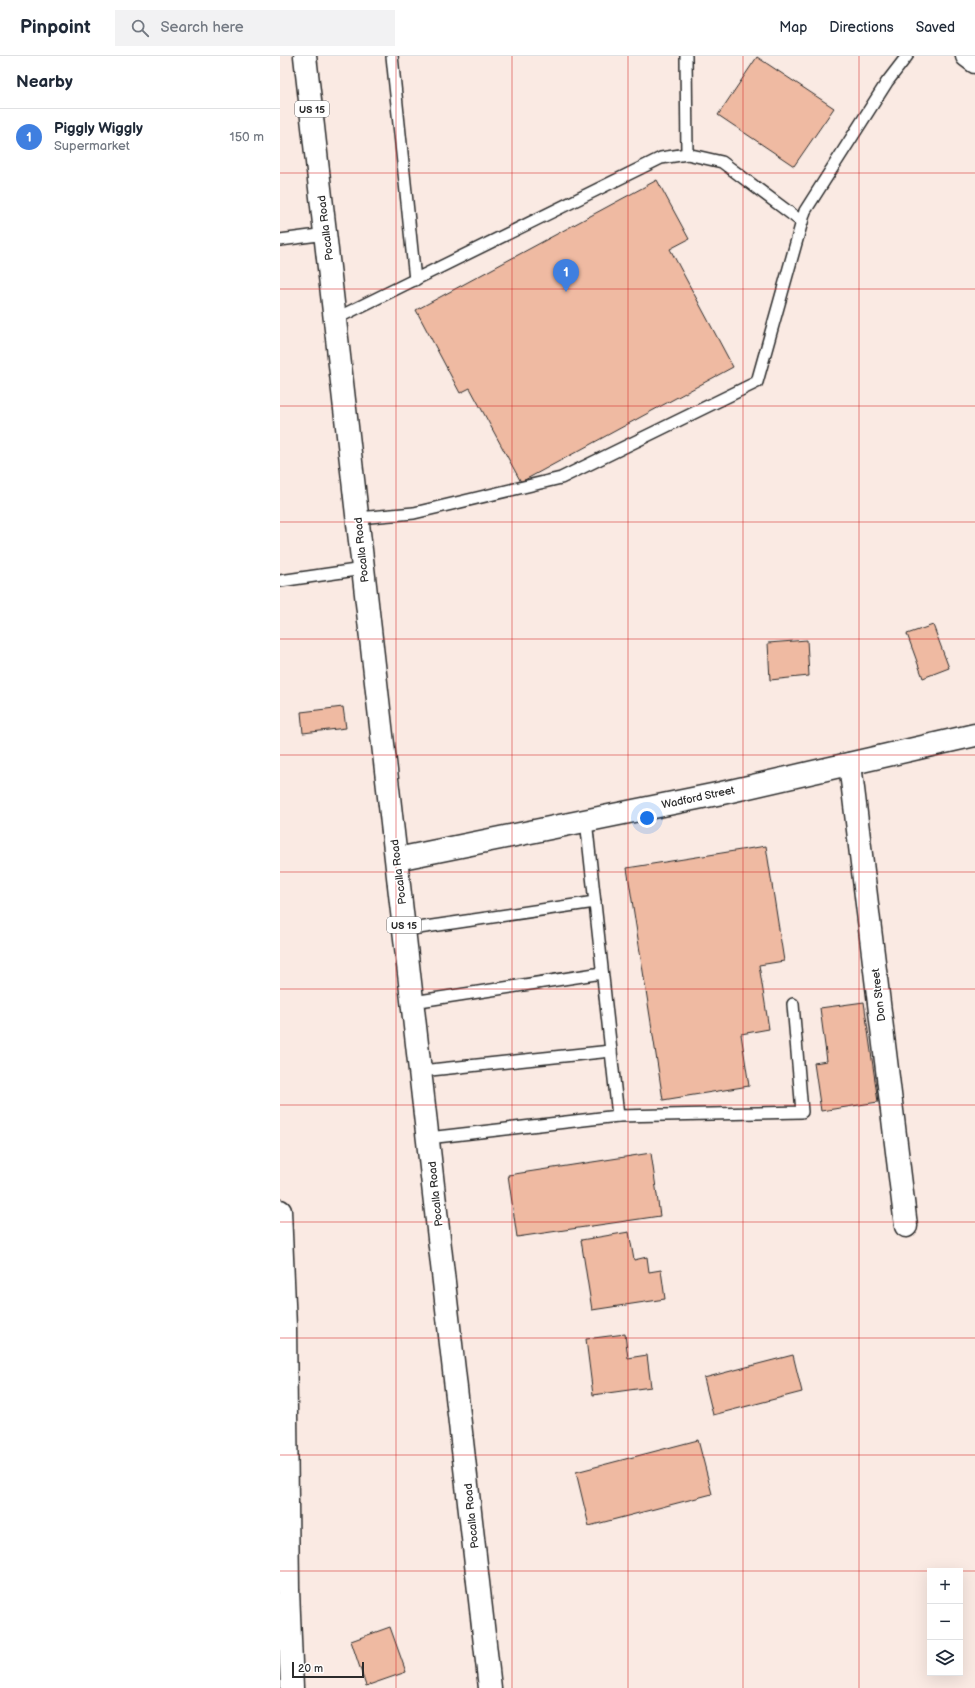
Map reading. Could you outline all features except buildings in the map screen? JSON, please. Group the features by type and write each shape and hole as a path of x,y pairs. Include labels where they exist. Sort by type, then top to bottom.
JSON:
{"main road":[{"name":"Pocalla Road","path":"306,56 490,1688"},
{"path":"967,56 975,62"},
{"name":"Wadford Street","path":"397,859 722,793 975,735"},
{"name":"Don Street","path":"850,764 906,1226"},
{"path":"280,1211 288,1590 292,1688"}],"lane":[{"path":"392,56 415,280"},
{"path":"686,56 687,154"},
{"path":"358,518 414,513 561,478 757,382 805,211 887,82 907,56"},
{"path":"336,319 661,158 687,154 722,162 802,222"},
{"path":"280,240 326,234"},
{"path":"280,580 364,569"},
{"path":"586,820 618,1116"},
{"path":"405,930 595,902"},
{"path":"413,1002 602,973"},
{"path":"428,1138 618,1116 802,1112 793,1004"},
{"path":"421,1071 611,1051"}],"place":[{"name":"Piggly Wiggly","path":"566,292"}]}
